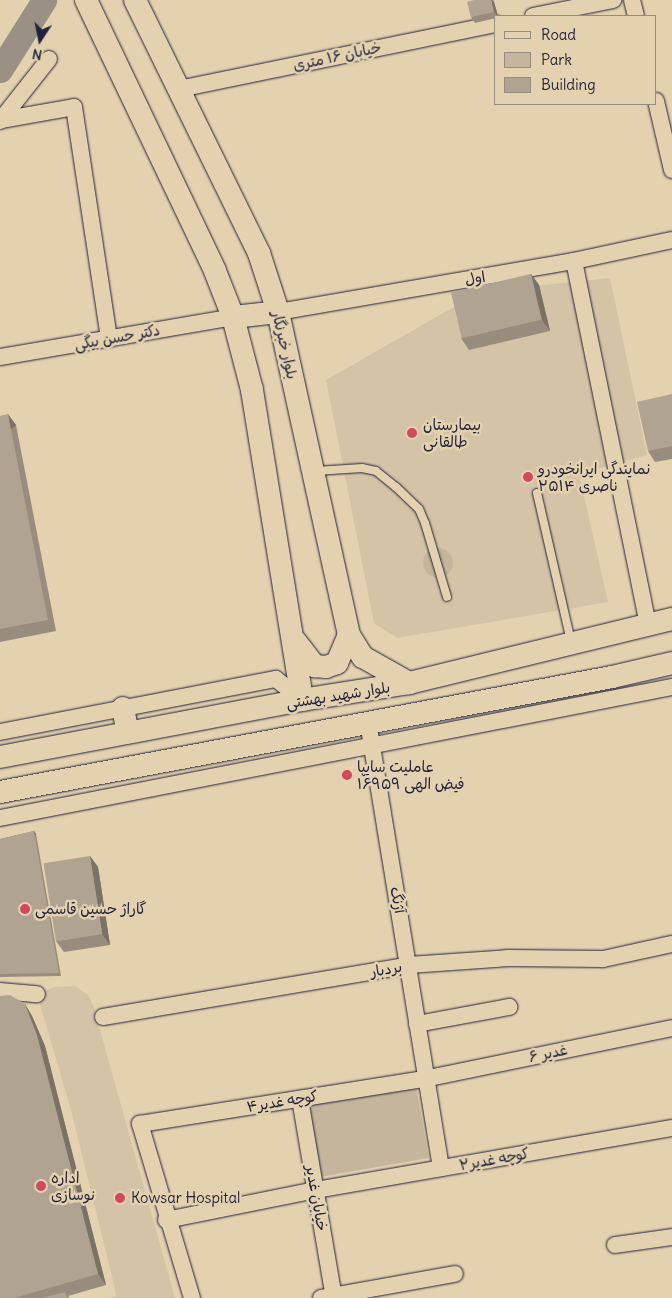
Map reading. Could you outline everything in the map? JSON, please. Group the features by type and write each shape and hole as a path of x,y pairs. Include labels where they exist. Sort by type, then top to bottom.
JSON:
{"main road":[{"path":"86,0 215,271 233,317 252,390 295,641 302,700"},
{"name":"بلوار خبرنگار","path":"135,0 259,253 278,312 349,635 363,657 409,683"},
{"path":"233,317 278,312"},
{"name":"بلوار شهید بهشتی","path":"0,757 302,700 409,683 672,619"},
{"path":"295,641 315,666 326,667 337,663 349,635"},
{"name":"بلوار شهید بهشتی","path":"3,796 672,662"},
{"path":"123,708 128,733"}],"street":[{"path":"538,15 613,0"},
{"path":"632,0 636,15"},
{"name":"خیابان ۱۶ متری","path":"179,89 494,24"},
{"path":"0,120 49,59"},
{"path":"657,105 672,170"},
{"path":"0,120 74,107 109,339"},
{"name":"اول","path":"278,312 574,261 672,240"},
{"path":"574,261 648,625"},
{"name":"دکتر حسن بیگی","path":"0,358 233,317"},
{"path":"0,732 276,679 302,700"},
{"path":"0,818 672,687"},
{"name":"آژنگ","path":"368,722 409,965 424,1079 441,1168"},
{"name":"بردبار","path":"103,1017 409,965 509,958 603,959 672,944"},
{"path":"0,991 37,994"},
{"path":"417,1024 509,1008"},
{"name":"غدیر ۶","path":"424,1079 672,1028"},
{"name":"کوچه غدیر۴","path":"166,1220 140,1124 424,1079"},
{"name":"خیابان غدیر","path":"300,1099 316,1190 330,1297"},
{"name":"کوچه غدیر۲","path":"166,1220 316,1190 672,1128"},
{"path":"166,1220 192,1298"},
{"path":"615,1245 672,1237"},
{"path":"330,1297 455,1274"}],"lane":[{"path":"314,472 362,468 376,471 391,482 418,509 426,523 447,597"},
{"path":"537,493 572,644"}],"shaded area":[{"path":"610,278 647,455 579,474 608,602 397,638 374,623 326,380 459,304 534,286"},
{"name":"Kowsar Hospital","path":"75,986 88,995 93,1005 175,1298 110,1298 116,1296 114,1285 71,1110 37,994 55,987"}],"green space":[{"path":"438,548 449,552 453,563 449,574 438,578 427,574 423,563 427,552"},
{"path":"416,1085 429,1158 322,1177 309,1104"}],"building":[{"path":"491,0 494,12 471,17 467,2"},
{"path":"531,274 542,320 462,338 451,292"},
{"path":"672,394 672,446 648,451 637,402"},
{"path":"8,414 48,620 0,629 0,416"},
{"name":"گاراژ حسین قاسمی","path":"34,831 59,973 0,974 0,839"},
{"path":"90,856 102,934 56,941 44,863"},
{"name":"اداره نوسازی","path":"10,995 25,1004 37,1035 98,1274 14,1298 0,1298 0,996"},
{"path":"65,1292 67,1298 42,1298"}],"waterway":[{"path":"0,70 44,0"}],"place":[{"name":"بیمارستان طالقانی","path":"412,433"},
{"name":"نمایندگی ایرانخودرو ناصری ۲۵۱۴","path":"528,477"},
{"name":"عاملیت سایپا ۱۶۹۵۹ فیض الهی","path":"347,775"},
{"name":"گاراژ حسین قاسمی","path":"25,909"},
{"name":"اداره نوسازی","path":"41,1186"},
{"name":"Kowsar Hospital","path":"120,1198"}]}
